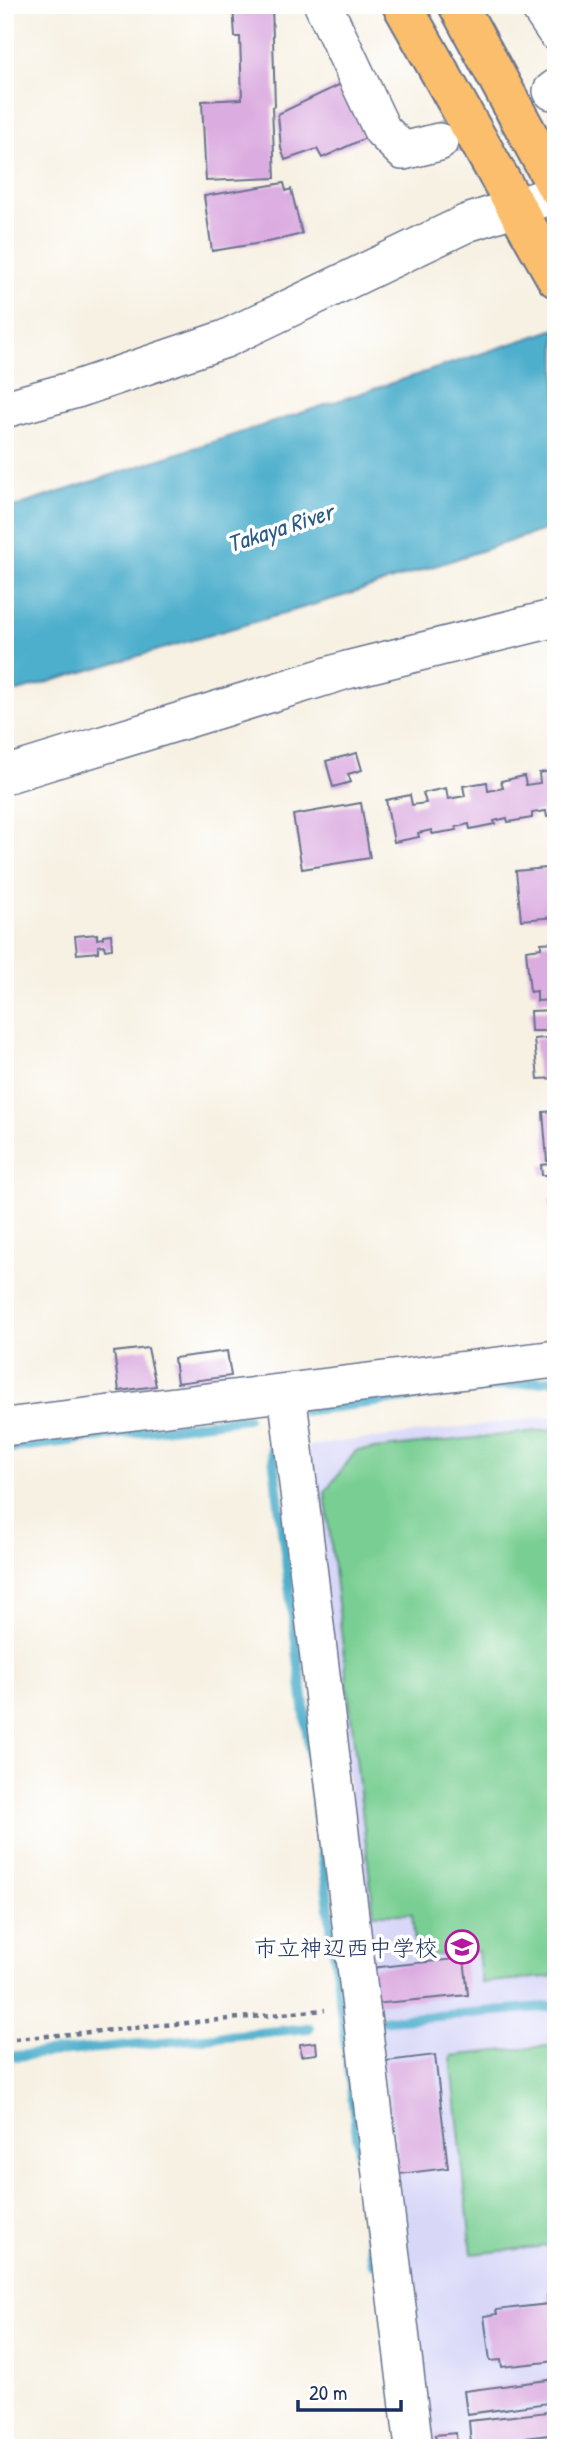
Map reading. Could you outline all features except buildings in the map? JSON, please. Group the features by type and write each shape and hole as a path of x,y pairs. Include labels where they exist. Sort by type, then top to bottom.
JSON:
{"highway":[{"path":"402,5 556,278"},
{"path":"458,5 556,186"}],"street":[{"path":"323,5 383,130 403,151 439,142"},
{"path":"538,5 556,32"},
{"path":"5,409 77,389 225,339 467,223 556,194"},
{"path":"5,775 347,670 556,618"},
{"path":"5,1427 556,1359"},
{"path":"287,1392 414,2448"}],"path":[{"path":"5,2040 330,2009"}],"shaded area":[{"name":"市立神辺西中学校","path":"556,1416 556,2448 429,2448 308,1446"}],"green space":[{"path":"556,1429 556,1976 481,1983 478,1951 416,1957 412,1914 374,1914 325,1492 356,1451"},
{"path":"556,2045 556,2245 472,2254 451,2056"}],"water":[{"name":"Takaya River","path":"556,329 556,526 350,594 5,695 5,510"}],"waterway":[{"path":"304,1411 556,1379"},
{"path":"5,1449 247,1418"},
{"path":"272,1448 373,2264"},
{"path":"376,2021 556,2006"},
{"path":"5,2057 309,2028"}],"tunnel":[{"path":"444,139 552,91"}],"place":[{"name":"市立神辺西中学校","path":"462,1947"}]}
